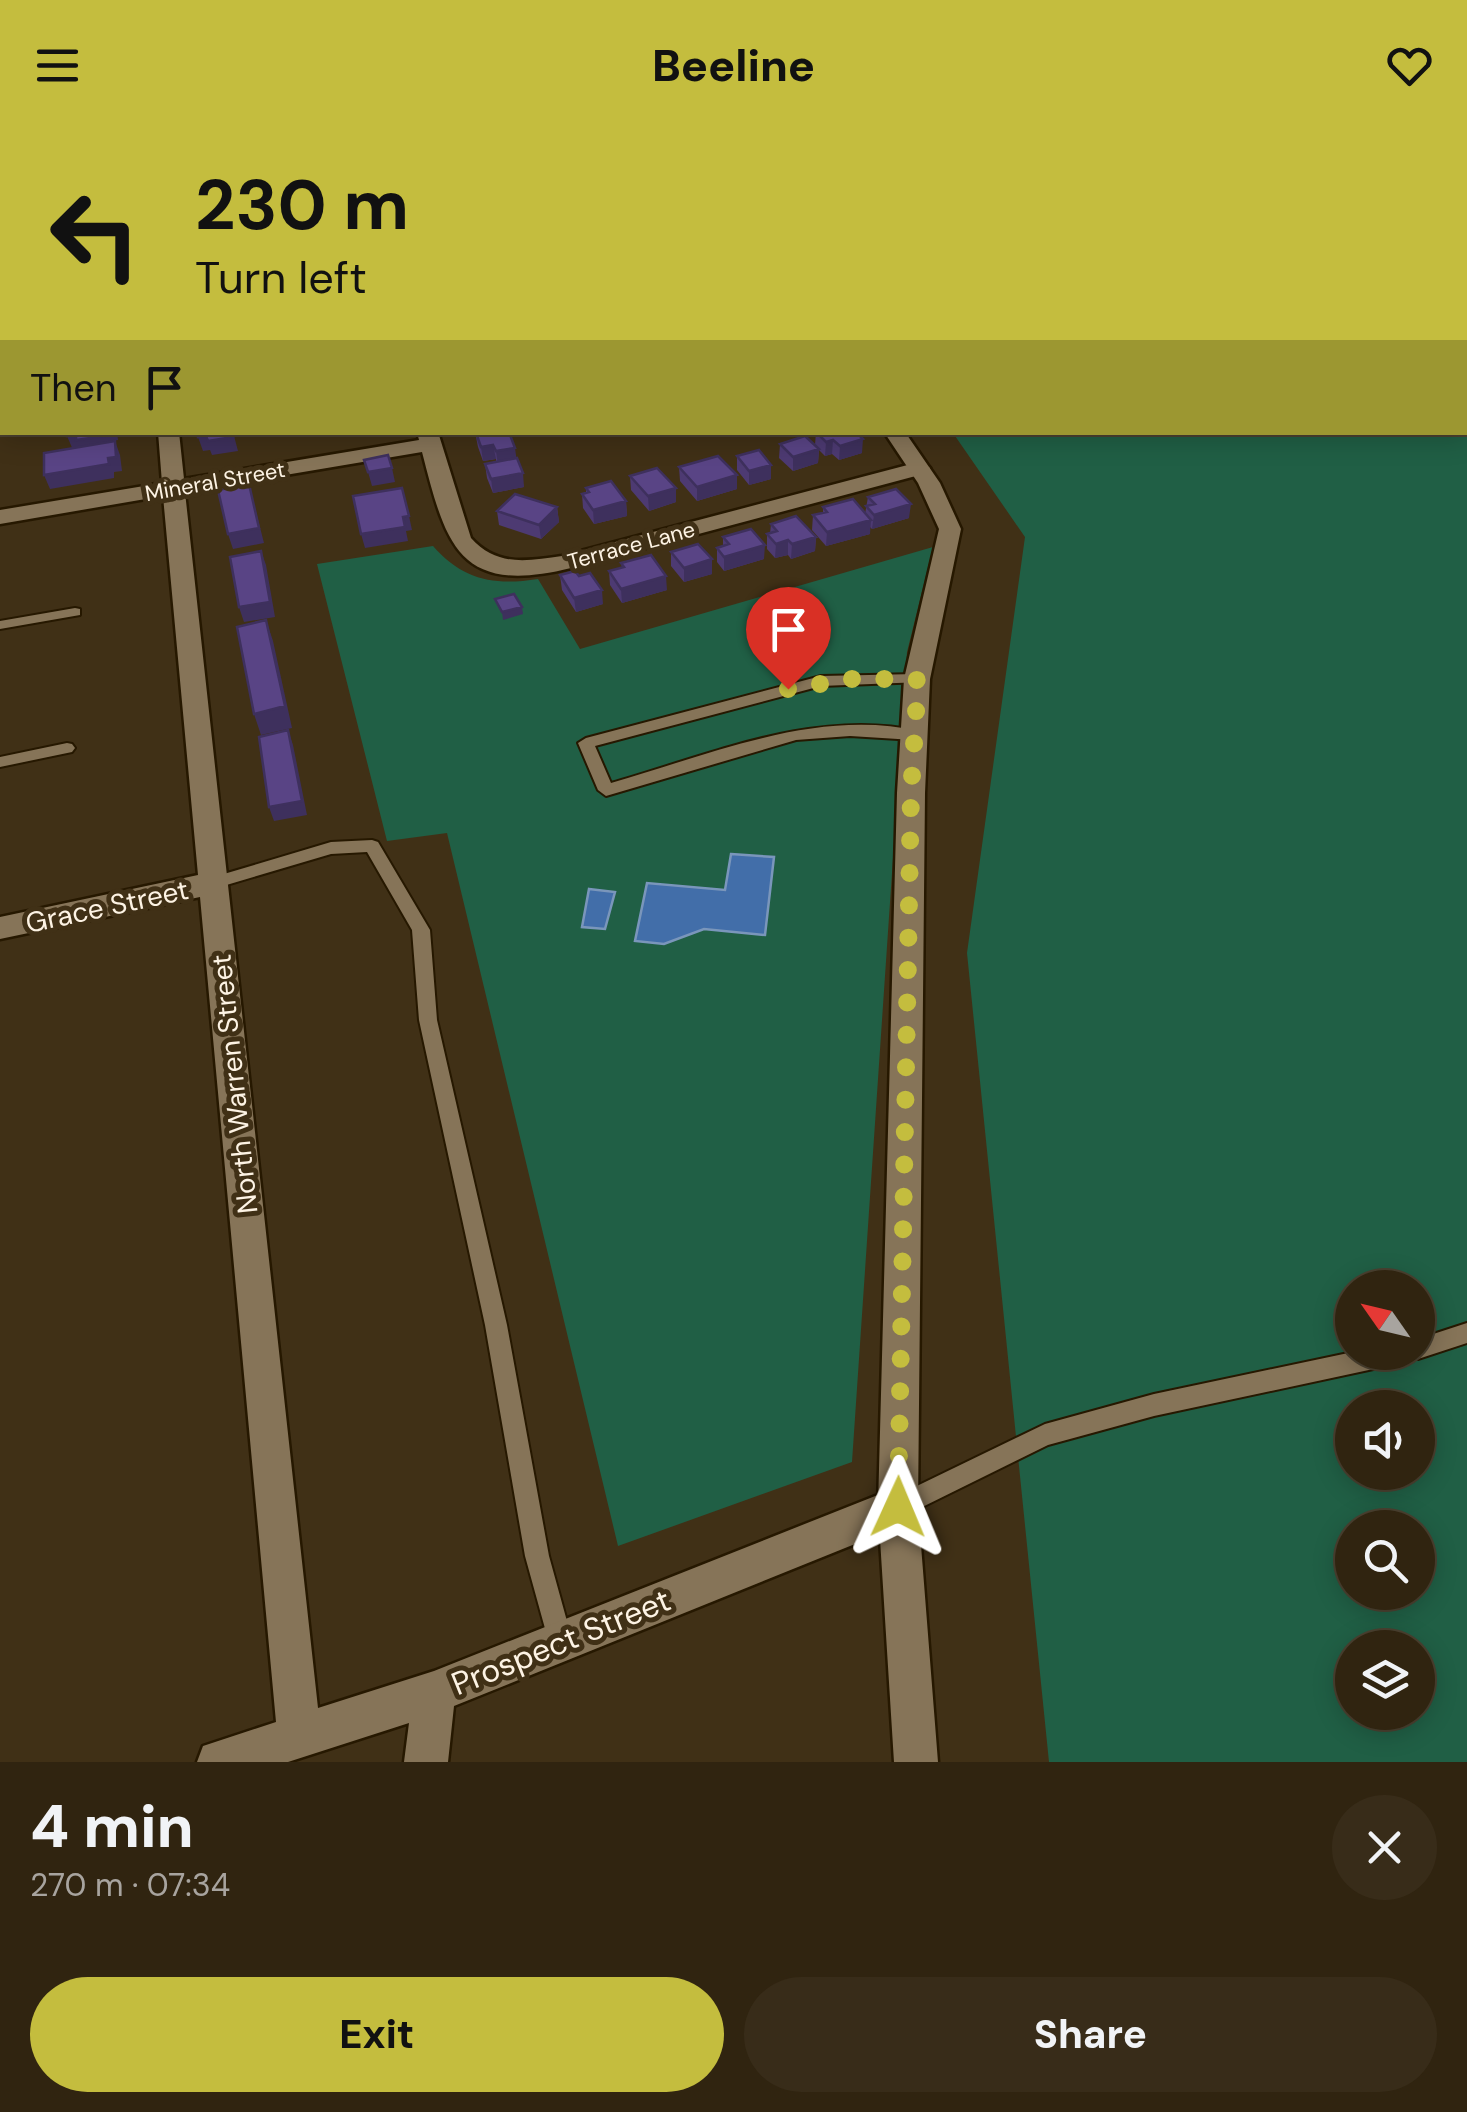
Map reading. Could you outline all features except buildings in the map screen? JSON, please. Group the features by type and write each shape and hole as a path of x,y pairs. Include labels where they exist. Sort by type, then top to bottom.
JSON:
{"street":[{"name":"North Warren Street","path":"168,435 299,1736"},
{"path":"896,435 944,510 950,529 918,680 914,735 898,1507 916,1762"},
{"name":"Mineral Street","path":"0,516 176,488 429,438"},
{"name":"Terrace Lane","path":"429,438 461,546 484,563 523,570 563,563 919,468"},
{"name":"Grace Street","path":"0,928 214,883"},
{"name":"Prospect Street","path":"219,1762 434,1693 898,1507"},
{"path":"426,1762 434,1693"}],"lane":[{"path":"0,625 74,612"},
{"path":"914,735 850,731 796,735 606,790 586,743 821,682 918,680"},
{"path":"0,762 66,748"},
{"path":"214,883 332,848 372,846 421,930 428,1020 496,1326 537,1556 562,1644"},
{"path":"1435,1344 1467,1334"},
{"path":"898,1507 1045,1434 1154,1405 1335,1367"}],"green space":[{"path":"954,435 1467,435 1467,1762 1049,1762 967,953 1025,537"},
{"path":"433,546 456,566 480,578 507,582 538,579 580,649 933,547 907,652 852,1462 618,1546 447,833 387,841 317,564"}],"water":[{"path":"731,854 774,857 765,935 704,929 664,944 635,941 647,883 725,890"},
{"path":"589,889 615,892 605,929 582,927"}],"route":[{"path":"788,689 858,678 918,680 911,793 898,1507"}]}
